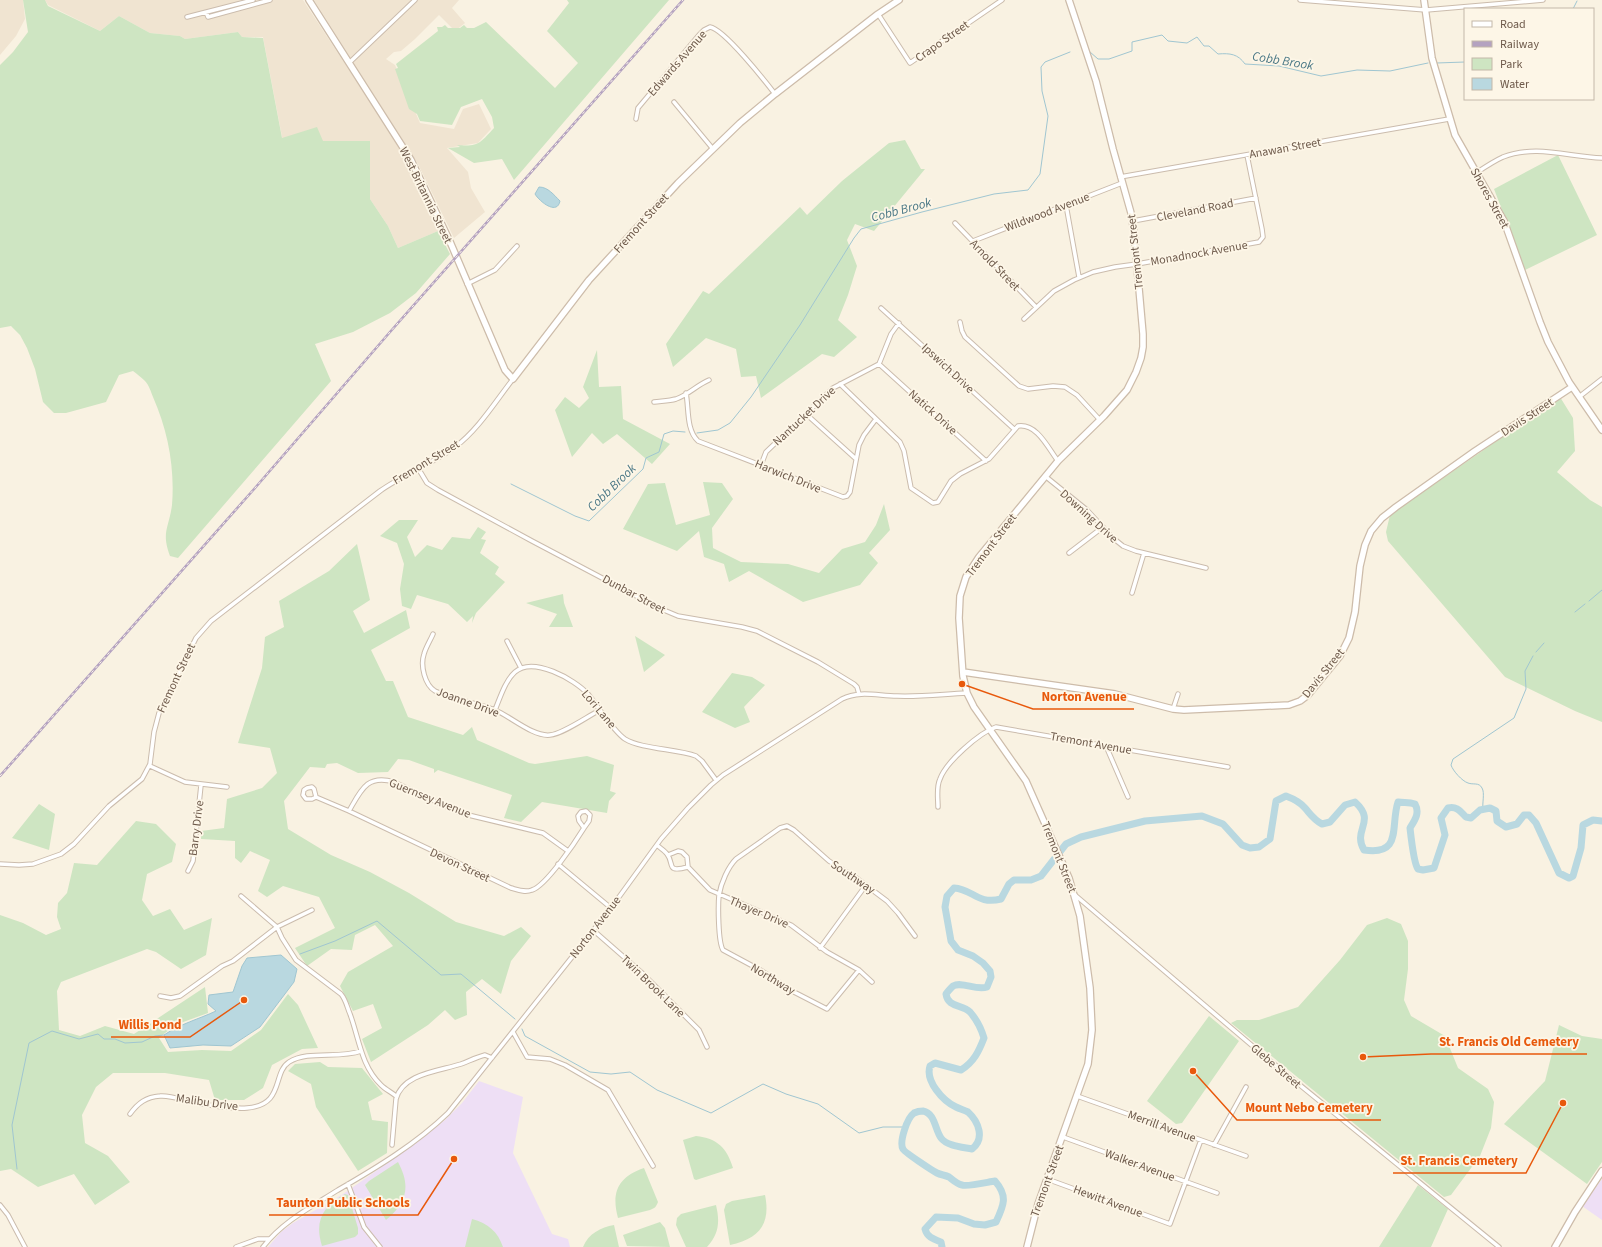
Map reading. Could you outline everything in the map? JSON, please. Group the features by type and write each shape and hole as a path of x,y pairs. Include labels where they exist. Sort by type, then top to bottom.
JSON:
{"street":[{"path":"187,17 253,0"},
{"path":"206,12 208,17 270,0"},
{"name":"West Britannia Street","path":"309,0 350,62 411,160 451,244 505,370 513,379"},
{"path":"350,62 415,0"},
{"name":"Fremont Street","path":"0,864 33,864 50,859 64,852 74,844 107,808 138,784 146,775 150,766 154,732 159,713 202,629 380,491 443,455 461,442 476,427 589,280 678,182 740,123 775,94 878,14 899,0"},
{"name":"Crapo Street","path":"878,14 910,63 1002,0"},
{"name":"Tremont Street","path":"1027,1247 1038,1204 1078,1096 1089,1060 1092,1023 1086,950 1075,895 1054,842 1026,781 971,703 967,693 963,672 959,618 961,592 964,582 979,557 1058,461 1100,420 1127,390 1142,355 1143,334 1133,221 1120,177 1096,81 1069,0"},
{"path":"1300,0 1426,10 1543,0"},
{"name":"Shores Street","path":"1424,0 1432,58 1449,119 1459,143 1476,173 1494,200 1504,221 1542,328 1572,387 1602,430"},
{"name":"Edwards Avenue","path":"636,119 638,108 656,85 699,35 710,27 719,31 746,59 775,94"},
{"path":"674,102 713,149"},
{"name":"Anawan Street","path":"1120,177 1449,119"},
{"path":"1476,173 1500,159 1524,151 1546,151 1602,158"},
{"path":"1247,155 1256,198"},
{"name":"Wildwood Avenue","path":"972,241 1122,184"},
{"name":"Cleveland Road","path":"1133,221 1256,198"},
{"name":"Monadnock Avenue","path":"1024,319 1054,291 1079,277 1105,269 1254,244 1261,241 1263,236 1256,198"},
{"path":"1066,206 1079,277"},
{"name":"Arnold Street","path":"955,223 1036,307"},
{"path":"467,284 495,270 518,246"},
{"name":"Ipswich Drive","path":"882,308 1014,429"},
{"path":"960,322 965,337 1019,386 1028,389 1053,386 1065,387 1077,396 1100,420"},
{"path":"879,364 891,334 899,323"},
{"name":"Nantucket Drive","path":"761,465 763,456 766,452 831,390 879,364"},
{"name":"Natick Drive","path":"879,364 986,461"},
{"path":"1579,397 1602,379"},
{"path":"654,402 674,400 699,384 709,380"},
{"path":"840,384 900,442 903,446 911,490 933,503 938,503 949,483 954,478 986,461 1018,426 1032,428 1058,461"},
{"name":"Davis Street","path":"963,672 1115,694 1173,709 1193,710 1282,705 1297,702 1308,695 1340,656 1349,638 1355,612 1360,566 1365,545 1371,531 1382,518 1475,451 1572,387"},
{"name":"Harwich Drive","path":"686,393 691,430 696,439 844,497 850,492 856,459 862,438 876,419"},
{"path":"806,414 856,459"},
{"name":"Dunbar Street","path":"418,468 425,481 434,488 532,542 659,608 678,616 742,627 765,635 818,662 854,684 860,694"},
{"name":"Downing Drive","path":"1045,476 1087,510 1120,544 1144,553 1206,568"},
{"path":"1069,553 1103,527"},
{"path":"1132,593 1144,553"},
{"name":"Joanne Drive","path":"433,634 426,648 423,661 424,673 430,687 442,694 495,710 538,733 550,735 559,733 600,710"},
{"path":"495,710 508,681 514,672 521,668 507,641"},
{"name":"Lori Lane","path":"521,668 528,666 541,667 573,682 587,694 625,738 636,743 696,756 702,760 716,780"},
{"name":"Norton Avenue","path":"262,1247 280,1228 296,1216 383,1162 434,1126 452,1108 611,908 657,845 688,808 716,780 842,699 860,694 897,696 967,693"},
{"path":"1173,709 1178,694"},
{"name":"Tremont Avenue","path":"990,730 998,727 1228,767"},
{"path":"938,806 938,787 941,776 961,751 990,730"},
{"path":"1106,746 1128,797"},
{"path":"150,766 185,782 227,787"},
{"name":"Guernsey Avenue","path":"349,811 365,785 376,780 386,780 394,782 460,813 543,833 568,851"},
{"name":"Barry Drive","path":"188,871 193,861 201,784"},
{"name":"Devon Street","path":"316,796 505,886 518,890 529,891 538,887 558,864 568,851 589,821 590,816 588,812 584,811 580,813 578,818 580,824 584,828"},
{"name":"Southway","path":"719,895 728,870 735,860 784,826 794,830 829,861 866,885 893,907 915,936"},
{"path":"657,845 668,855 674,868 678,869 688,867"},
{"name":"Thayer Drive","path":"668,855 678,851 682,852 686,857 688,867 706,887 719,895 788,924 820,948 859,970 872,982"},
{"path":"558,864 611,908"},
{"path":"820,948 866,885"},
{"name":"Northway","path":"719,895 720,946 722,950 727,954 762,971 794,992 827,1009 859,970"},
{"name":"Glebe Street","path":"1075,895 1269,1060 1499,1247"},
{"path":"241,896 276,927 296,960 335,988 343,997 356,1029 366,1066 381,1085 396,1096"},
{"path":"160,996 171,998 180,996 222,966 233,961 276,927 312,910"},
{"name":"Twin Brook Lane","path":"593,930 641,972 699,1030 707,1047"},
{"path":"512,1032 527,1057 546,1058 565,1065 608,1090 653,1166"},
{"name":"Malibu Drive","path":"130,1114 138,1104 160,1096 198,1103 247,1108 258,1106 267,1101 274,1094 284,1066 289,1062 297,1058 350,1055 361,1051"},
{"path":"392,1146 396,1096 404,1085 419,1076 485,1055 492,1058"},
{"path":"1214,1145 1246,1087"},
{"name":"Merrill Avenue","path":"1078,1096 1246,1156"},
{"name":"Walker Avenue","path":"1063,1137 1217,1193"},
{"path":"1186,1182 1201,1140"},
{"path":"1555,1247 1575,1212 1602,1171"},
{"name":"Hewitt Avenue","path":"1047,1179 1170,1224 1186,1182"},
{"path":"348,1184 363,1225 380,1247"},
{"path":"0,1206 8,1215 25,1247"},
{"path":"236,1247 258,1239 269,1239"}],"shaded area":[{"path":"0,0 23,0 25,19 16,36 0,55"},
{"path":"45,0 303,0 391,134 411,170 438,231 398,248 388,226 370,199 370,141 283,142 263,37 242,37 238,32 185,39 180,36 150,33 119,16 100,31 48,5"},
{"path":"314,0 459,0 452,8 465,23 455,31 439,15 401,51 394,52 386,59 395,65 420,123 454,129 463,109 479,104 491,129 478,143 447,148 468,172 471,188 485,212 454,238 418,164"},
{"path":"479,1081 523,1097 513,1153 552,1234 568,1239 570,1247 268,1247 281,1232 293,1223 343,1194 419,1141 445,1120 462,1103"},
{"path":"1602,1179 1602,1220 1582,1206"}],"green space":[{"path":"23,0 45,0 48,6 100,31 119,16 150,33 180,36 185,39 238,32 242,37 263,38 282,138 317,127 323,141 370,141 370,199 388,226 398,248 438,231 450,254 416,293 390,313 353,332 315,344 331,381 178,558 170,556 166,541 166,530 171,513 173,491 169,450 163,423 151,391 146,383 133,371 119,375 106,402 66,413 54,413 43,402 35,369 20,335 11,326 0,328 0,65 13,52 28,32"},
{"path":"567,0 669,0 514,180 502,159 474,163 448,148 460,147 457,145 470,145 478,143 494,128 492,117 482,99 461,107 452,125 420,121 417,114 409,109 395,69 398,68 396,64 438,31 437,27 442,27 445,25 448,28 460,28 464,25 467,28 474,28 486,22 555,88 578,63 547,31 569,3"},
{"path":"905,140 921,169 925,169 874,231 855,224 847,240 857,266 838,320 857,337 834,357 822,354 761,398 756,376 741,377 736,349 706,338 673,367 666,344 703,291 709,294 800,207 807,215 842,181 889,143"},
{"path":"1558,155 1597,235 1525,270 1494,189"},
{"path":"597,350 599,387 621,386 623,419 670,444 652,464 617,434 603,444 592,433 572,457 555,410 565,397 579,408 589,398 583,387"},
{"path":"1560,397 1573,418 1575,451 1557,472 1590,500 1602,507 1602,722 1575,711 1505,677 1388,541 1386,532 1390,515"},
{"path":"703,482 722,483 733,499 712,528 713,548 741,562 788,564 819,573 842,549 865,542 876,525 884,504 890,530 869,553 878,563 860,585 803,602 749,571 729,582 724,564 704,557 699,531 677,551 623,529 648,484 665,483 676,525 710,515"},
{"path":"399,520 418,520 407,537 415,557 427,545 442,550 452,537 470,539 478,527 486,532 481,539 486,540 480,553 499,567 495,574 505,582 476,613 472,623 473,616 467,622 448,604 417,595 411,609 402,606 400,589 404,564 397,543 380,536"},
{"path":"357,544 370,600 353,611 364,633 406,610 410,628 371,650 386,681 393,681 408,717 463,735 472,727 477,740 529,763 535,764 587,756 614,765 610,791 616,793 609,801 607,813 542,802 521,822 504,818 512,795 438,770 434,773 434,769 409,760 398,759 388,772 358,773 337,763 327,764 325,768 310,767 284,801 288,829 331,855 370,872 409,893 456,922 504,936 521,927 531,936 511,961 501,994 482,979 466,992 467,1015 455,1020 445,1010 428,1025 371,1062 362,1039 382,1028 373,1004 353,1011 340,986 348,972 393,946 375,925 355,935 352,950 331,949 307,966 295,948 335,928 319,897 283,886 267,897 258,891 270,860 250,851 241,863 235,858 235,841 201,839 201,831 224,828 227,799 262,788 277,773 270,748 238,743 262,668 265,637 284,627 279,601 329,571"},
{"path":"563,594 564,603 573,627 549,627 557,614 526,603"},
{"path":"635,636 665,655 644,672"},
{"path":"732,673 752,677 765,685 744,707 750,722 735,728 702,712"},
{"path":"39,804 55,814 49,850 12,838"},
{"path":"136,821 156,824 176,844 172,862 147,874 142,900 153,916 170,909 184,930 212,918 206,955 181,969 156,952 147,949 61,982 57,991 59,1030 80,1036 105,1026 134,1034 205,987 208,1013 175,1025 159,1038 168,1052 202,1050 231,1051 261,1030 288,994 298,1005 318,1048 302,1049 272,1065 263,1088 244,1100 215,1100 209,1080 165,1073 113,1073 96,1087 82,1115 85,1143 108,1156 130,1182 95,1205 74,1174 38,1187 11,1169 0,1171 0,915 23,923 46,935 61,929 57,917 58,903 67,893 74,863 97,865"},
{"path":"1387,918 1401,924 1408,941 1408,969 1404,1000 1411,1016 1445,1036 1458,1068 1488,1089 1494,1102 1491,1128 1480,1156 1451,1195 1444,1197 1231,1023 1237,1020 1259,1020 1298,1007 1340,960 1367,925"},
{"path":"1209,1016 1239,1041 1182,1123 1176,1124 1147,1101"},
{"path":"1559,1025 1582,1036 1602,1039 1602,1162 1587,1184 1504,1124 1545,1081"},
{"path":"320,1062 328,1067 362,1068 383,1094 368,1102 372,1120 388,1122 387,1153 358,1171 316,1107 311,1084 288,1071 295,1064"},
{"path":"696,1136 710,1139 720,1145 728,1155 733,1168 696,1180 694,1179 683,1140"},
{"path":"398,1162 405,1179 405,1194 399,1207 386,1220 365,1185"},
{"path":"644,1168 658,1202 657,1205 650,1210 618,1218 615,1200 619,1187 628,1176"},
{"path":"1418,1185 1448,1209 1431,1247 1379,1247"},
{"path":"345,1194 348,1195 358,1228 358,1234 355,1237 322,1246 319,1229 322,1215 331,1204"},
{"path":"765,1195 766,1214 761,1229 749,1239 730,1245 724,1210 726,1204 732,1201"},
{"path":"716,1205 718,1228 711,1242 707,1247 686,1247 676,1225 677,1218 681,1214"},
{"path":"472,1219 483,1223 492,1229 503,1247 465,1247"},
{"path":"660,1222 665,1228 670,1247 627,1246 623,1235"},
{"path":"614,1225 619,1247 583,1247 588,1238 596,1232 604,1227"}],"water":[{"path":"539,187 545,188 553,194 560,201 558,205 555,207 548,206 540,200 535,194"},
{"path":"281,955 297,969 294,982 260,1027 231,1046 203,1045 170,1048 164,1035 216,1011 208,1004 209,995 233,992 242,966 247,958"}],"waterway":[{"name":"Cobb Brook","path":"1574,8 1577,1"},
{"name":"Cobb Brook","path":"1090,52 1098,59 1109,59 1132,51 1132,42 1162,35 1168,41 1187,43 1197,37 1204,46 1209,46 1218,54 1237,56 1245,64 1279,66 1321,76 1357,70 1390,71 1428,63"},
{"name":"Cobb Brook","path":"697,433 718,430 730,423 751,397 800,325 861,229 994,194 1028,190 1040,174 1048,116 1042,91 1041,67 1045,62 1070,52"},
{"name":"Cobb Brook","path":"1437,63 1464,62"},
{"name":"Cobb Brook","path":"511,484 575,516 589,521 643,469 646,458 659,452 664,434 673,431 685,432"},
{"path":"1589,601 1602,590"},
{"path":"1575,612 1585,604"},
{"path":"1536,652 1544,643"},
{"path":"1483,809 1483,790 1481,786 1478,784 1468,783 1463,780 1451,765 1453,759 1514,718 1526,689 1525,671 1533,656"},
{"path":"942,1247 941,1242 929,1236 925,1229 936,1217 958,1218 974,1224 985,1225 996,1222 1003,1206 1002,1191 995,1181 968,1185 960,1184 949,1177 937,1173 905,1151 902,1146 906,1125 911,1116 914,1113 922,1111 927,1112 930,1115 939,1135 947,1143 972,1149 976,1145 979,1136 978,1125 972,1116 968,1112 951,1104 936,1090 930,1078 929,1072 930,1066 935,1063 961,1070 966,1067 976,1056 984,1038 982,1031 970,1012 949,1002 946,994 953,986 957,985 978,988 987,987 991,977 990,971 983,963 973,956 958,950 951,941 945,907 947,896 954,888 966,891 986,900 1001,899 1009,884 1014,880 1031,880 1041,876 1066,844 1081,837 1145,821 1202,816 1223,824 1242,845 1250,848 1259,847 1270,839 1276,801 1286,796 1301,804 1315,819 1322,824 1330,822 1345,805 1355,802 1364,815 1361,843 1364,850 1376,851 1385,848 1390,844 1393,837 1398,802 1415,804 1417,813 1410,828 1411,838 1418,869 1423,870 1434,868 1445,835 1441,818 1448,808 1456,808 1466,817 1471,818 1480,810 1490,808 1496,811 1497,821 1506,827 1517,824 1524,815 1529,815 1536,823 1559,873 1569,878 1573,876 1581,848 1583,825 1593,820 1602,821"},
{"path":"300,954 335,941 377,921 441,975 461,974 515,1019"},
{"path":"522,1029 525,1036 590,1072 611,1074 630,1072 657,1090 711,1113 763,1084 786,1094 818,1104 859,1133 883,1127 906,1127"},
{"path":"17,1169 12,1125 29,1043 52,1031 79,1039 98,1034 104,1039 115,1039 125,1043 142,1042 155,1036 164,1035"}],"railway":[{"path":"0,776 683,0"}],"place":[{"name":"Norton Avenue","path":"962,684"},
{"name":"Willis Pond","path":"244,1000"},
{"name":"St. Francis Old Cemetery","path":"1363,1057"},
{"name":"Mount Nebo Cemetery","path":"1193,1071"},
{"name":"St. Francis Cemetery","path":"1563,1103"},
{"name":"Taunton Public Schools","path":"454,1159"}]}
